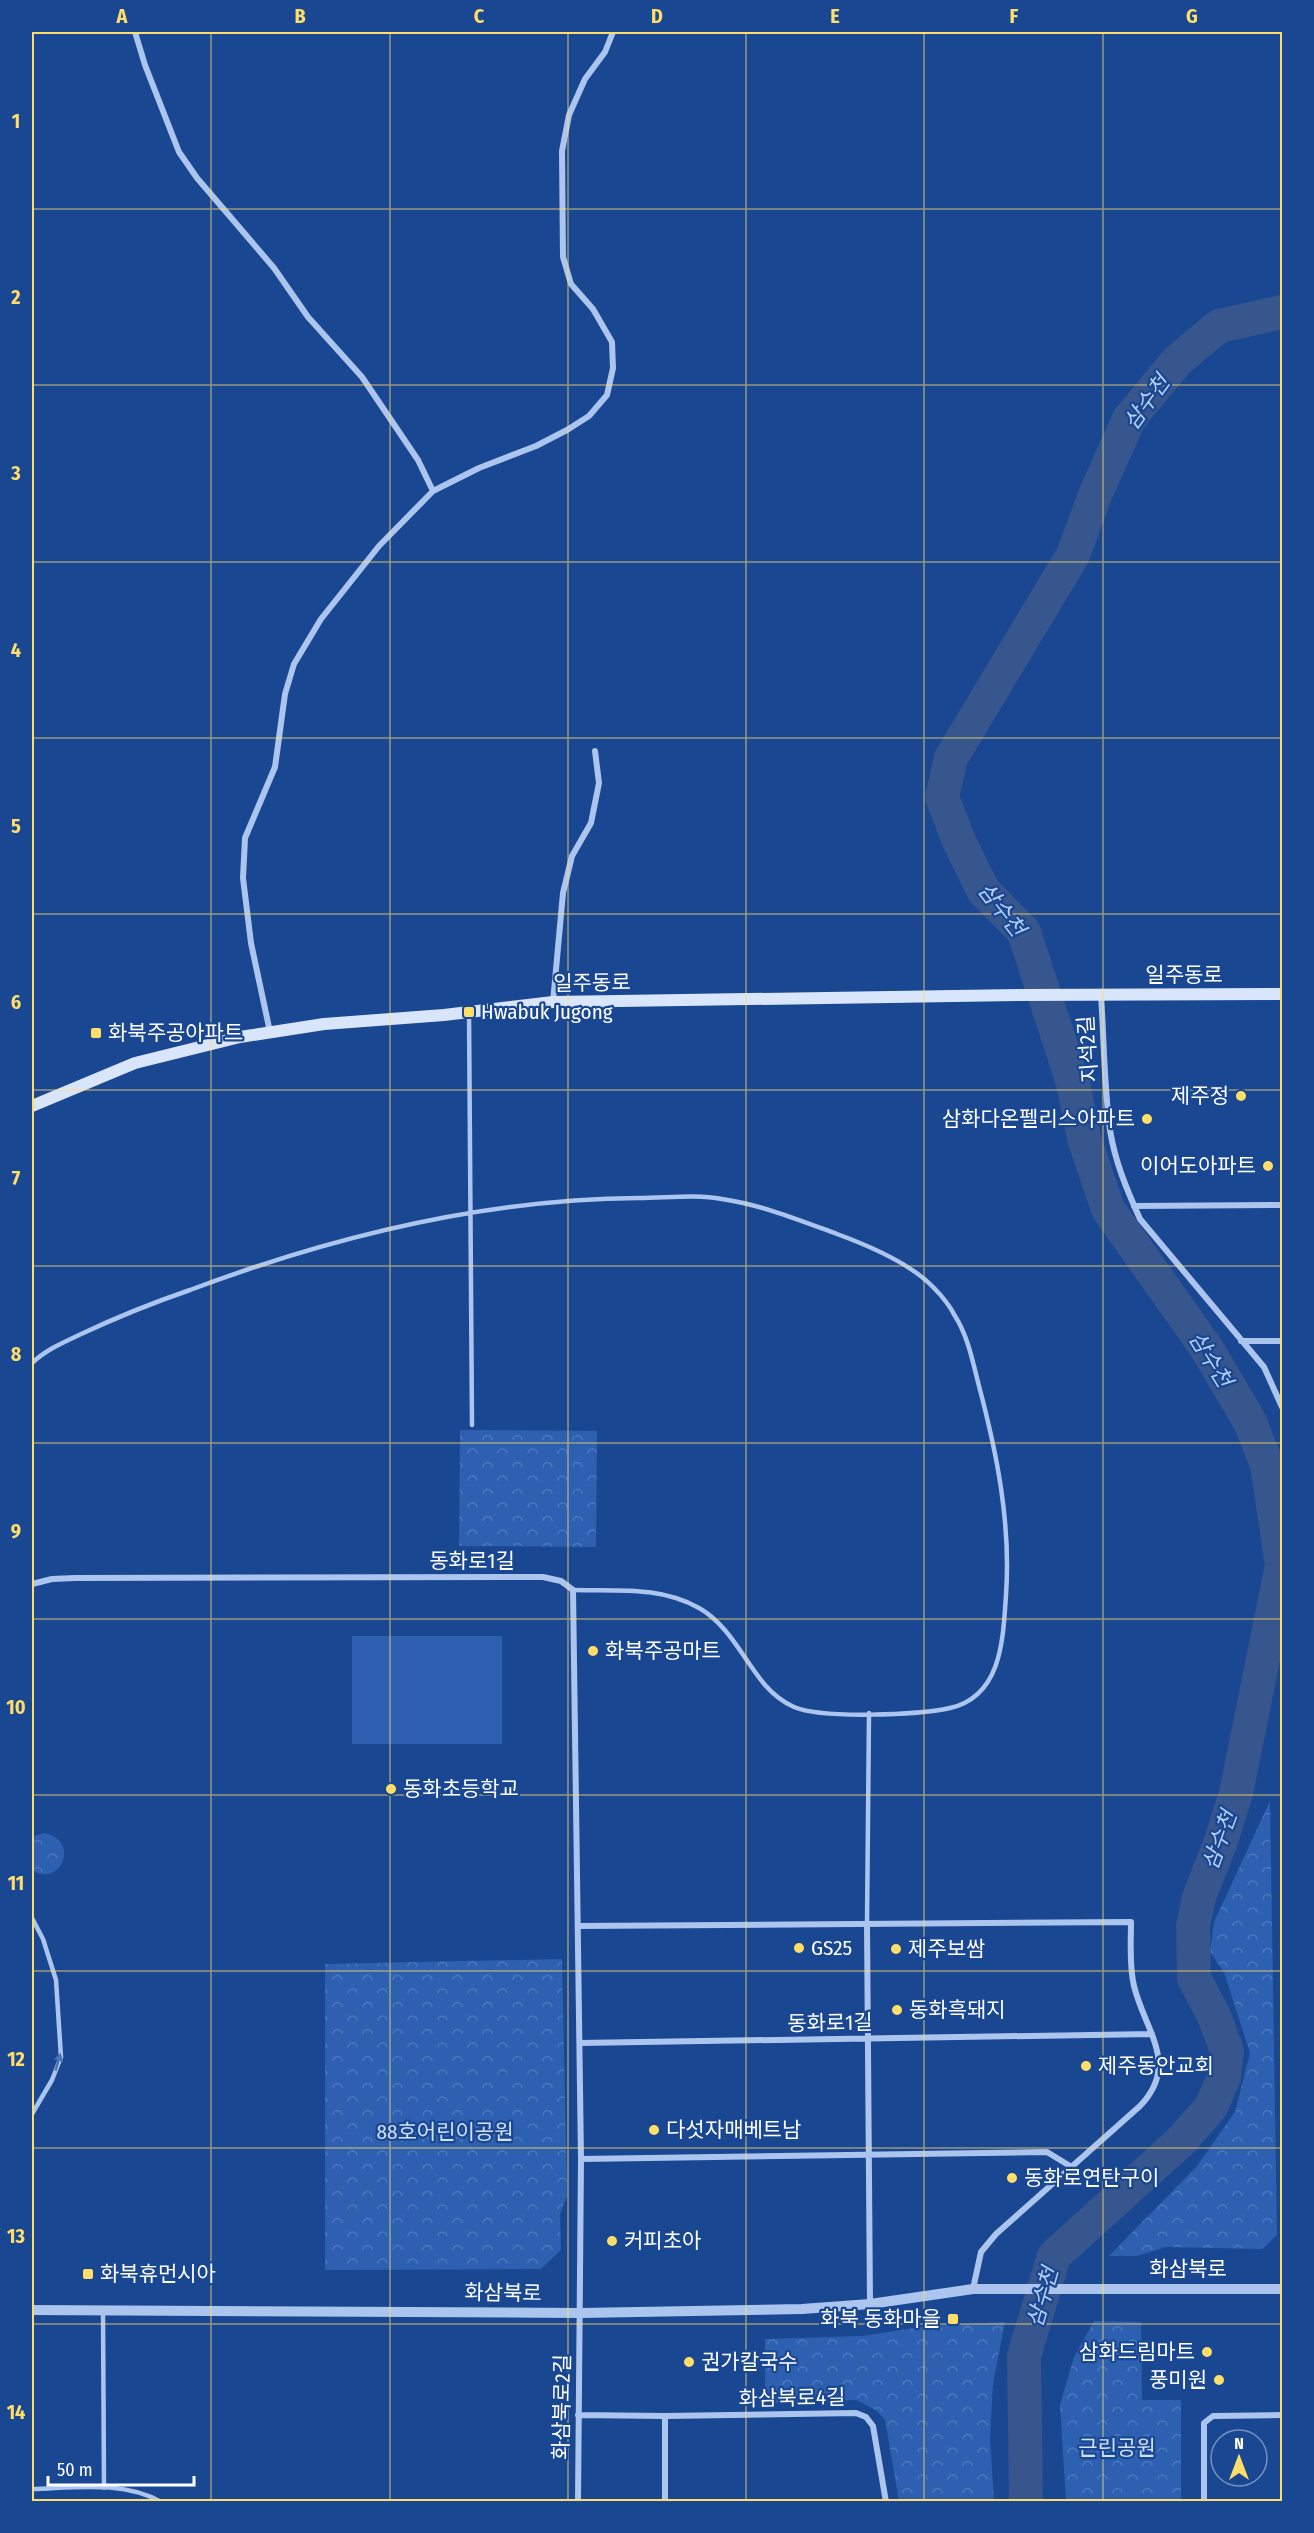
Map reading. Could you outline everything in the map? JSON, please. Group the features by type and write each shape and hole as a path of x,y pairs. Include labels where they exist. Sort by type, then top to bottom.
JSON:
{"main road":[{"name":"일주동로","path":"32,1106 135,1063 240,1037 324,1024 469,1012 553,1002 1085,994 1282,994"}],"street":[{"path":"135,32 145,65 179,152 197,178 274,267 308,317 362,377 418,460 433,491"},
{"path":"270,1032 251,943 243,878 245,838 275,767 288,684 294,664 321,619 379,546 433,491 479,468 536,446 567,430 589,416 607,395 613,368 612,342 593,309 571,284 563,257 562,151 569,115 585,79 605,52 613,32"},
{"path":"553,1002 563,893 572,856 591,823 599,783 595,751"},
{"name":"지석2길","path":"1101,994 1110,1131 1121,1175 1134,1206 1140,1219 1264,1366 1282,1407"},
{"path":"1134,1206 1282,1205"},
{"path":"1241,1341 1282,1341"},
{"name":"동화로1길","path":"32,1584 52,1579 75,1578 543,1577 561,1581 573,1590"},
{"path":"573,1590 580,2043 581,2313"},
{"path":"578,1926 1131,1922 1133,1985 1158,2051 1157,2081 1151,2095 996,2234 981,2252 973,2289"},
{"path":"867,1924 870,2304"},
{"name":"동화로1길","path":"580,2043 1152,2034"},
{"path":"581,2160 1047,2152 1070,2166"},
{"name":"화삼북로","path":"32,2310 581,2313 802,2309 870,2304 973,2289 1016,2287 1282,2289"},
{"name":"화삼북로2길","path":"578,2502 581,2313"},
{"name":"화삼북로4길","path":"578,2415 856,2413 866,2417 873,2426 886,2502"},
{"path":"1204,2502 1204,2424 1213,2416 1282,2415"},
{"path":"665,2416 666,2502"}],"lane":[{"path":"469,1012 472,1425"},
{"path":"32,1362 55,1346 118,1316 233,1273 370,1233 470,1212 600,1199 717,1198 775,1210 878,1249 931,1284 956,1317 963,1335 992,1435 1006,1513 1009,1554 1001,1648 987,1683 976,1697 969,1702 949,1708 917,1712 817,1712 795,1707 774,1694 763,1683 736,1645 702,1610 663,1592 573,1590"},
{"path":"867,1924 869,1713"},
{"path":"32,1918 43,1940 56,1980 61,2057 52,2080 32,2114"},
{"path":"103,2310 104,2488"},
{"path":"32,2489 104,2488 134,2491 161,2502"}],"green space":[{"path":"460,1430 597,1431 596,1547 459,1546"},
{"path":"352,1636 502,1636 502,1744 352,1744"},
{"path":"1270,1801 1277,2235 1262,2249 1166,2247 1137,2256 1109,2256 1197,2166 1235,2112 1250,2053 1224,1972 1210,1952 1214,1922"},
{"path":"44,1833 55,1837 62,1844 64,1852 63,1861 58,1868 51,1873 42,1874 32,1870 32,1837"},
{"name":"88호어린이공원","path":"562,1959 567,2196 560,2214 561,2250 541,2269 325,2270 325,1964"},
{"name":"근린공원","path":"1094,2321 1141,2322 1142,2400 1181,2400 1181,2501 1066,2501 1060,2405 1074,2357"},
{"path":"1005,2322 993,2383 990,2438 994,2501 899,2501 885,2420 877,2411 857,2400 765,2403 765,2339 862,2336 927,2326"}],"waterway":[{"name":"삼수천","path":"1026,2502 1024,2356 1054,2256 1181,2141 1211,2107 1224,2077 1227,2051 1214,2016 1194,1978 1193,1927 1199,1897 1220,1844 1236,1793 1282,1565 1267,1465 1250,1422 1207,1349 1108,1209 1084,1138 1073,1083 1024,932 983,890 959,841 942,797 951,758 1073,555 1095,495 1129,419 1177,361 1219,326 1282,312"}],"place":[{"name":"Hwabuk Jugong","path":"469,1012"},
{"name":"화북주공아파트","path":"96,1033"},
{"name":"제주정","path":"1241,1096"},
{"name":"삼화다온펠리스아파트","path":"1147,1119"},
{"name":"이어도아파트","path":"1268,1166"},
{"name":"화북주공마트","path":"593,1651"},
{"name":"동화초등학교","path":"391,1789"},
{"name":"GS25","path":"799,1948"},
{"name":"제주보쌈","path":"896,1949"},
{"name":"동화흑돼지","path":"897,2010"},
{"name":"제주동안교회","path":"1086,2066"},
{"name":"다섯자매베트남","path":"654,2130"},
{"name":"동화로연탄구이","path":"1012,2178"},
{"name":"커피초아","path":"612,2241"},
{"name":"화북휴먼시아","path":"88,2274"},
{"name":"화북 동화마을","path":"953,2319"},
{"name":"삼화드림마트","path":"1207,2352"},
{"name":"권가칼국수","path":"689,2362"},
{"name":"풍미원","path":"1219,2380"}]}
